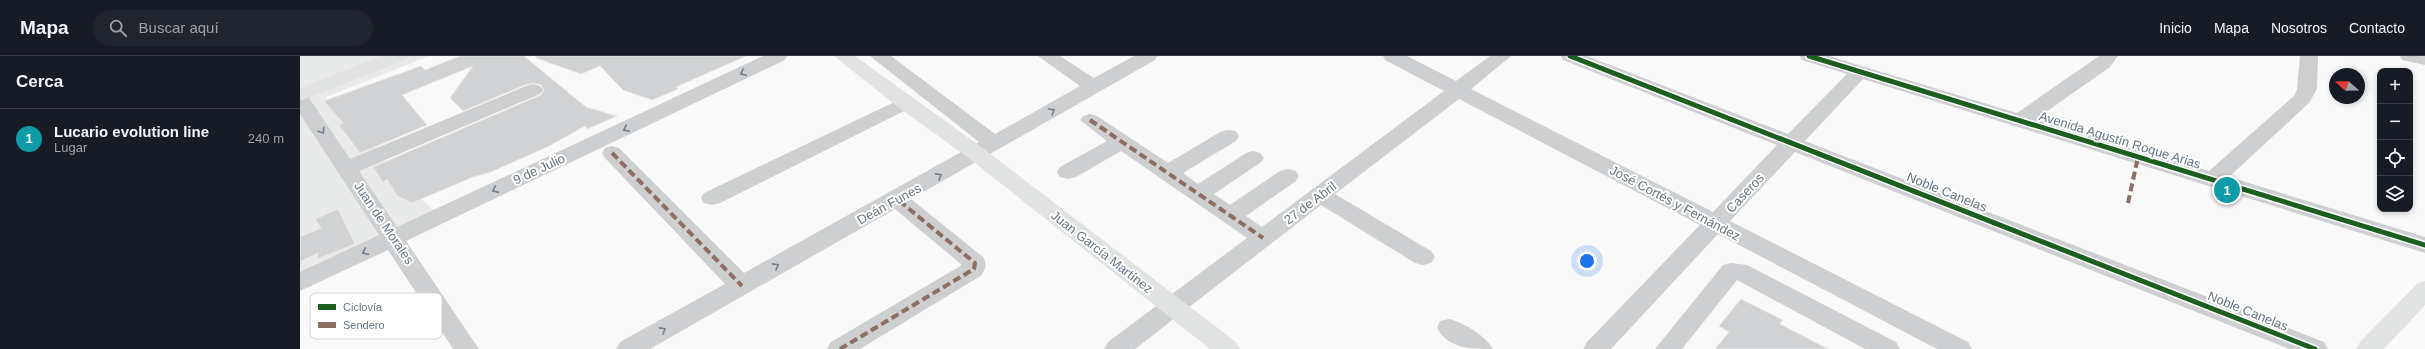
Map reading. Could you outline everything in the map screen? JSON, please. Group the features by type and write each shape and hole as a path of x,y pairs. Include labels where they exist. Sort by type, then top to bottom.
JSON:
{"main road":[{"path":"300,82 367,56"},
{"path":"300,94 398,56"},
{"name":"Juan García Martínez","path":"843,56 905,103 986,149 1171,307 1227,349"},
{"path":"2369,349 2425,290"}],"street":[{"name":"9 de Julio","path":"300,282 778,56"},
{"path":"878,56 986,149"},
{"path":"1047,56 1095,87"},
{"name":"Deán Funes","path":"629,349 898,199 1148,56"},
{"name":"José Cortés y Fernández","path":"1392,56 1715,225 1959,349"},
{"name":"27 de Abril","path":"1117,349 1502,56"},
{"name":"Noble Canelas","path":"1570,56 2315,349"},
{"name":"Avenida Agustín Roque Arias","path":"1809,56 2425,245"},
{"path":"2019,121 2103,63 2109,56"},
{"path":"2213,180 2302,99 2307,89 2309,56"},
{"path":"2409,56 2425,59"},
{"name":"Caseros","path":"1596,349 1860,72"},
{"path":"347,168 533,90"},
{"name":"Juan de Morales","path":"300,99 430,293"},
{"path":"712,198 905,103"},
{"path":"1090,120 1263,238"},
{"path":"1167,173 1229,136"},
{"path":"1068,172 1122,142"},
{"path":"612,153 742,286"},
{"path":"1198,194 1253,158"},
{"path":"1230,216 1288,176"},
{"path":"1321,195 1423,257"},
{"path":"840,349 974,269 975,263 898,199"},
{"path":"1668,349 1731,271 1739,271 1887,349"},
{"name":"Juan de Morales","path":"442,312 466,349"},
{"path":"1449,328 1480,349"}],"shaded area":[{"path":"300,56 429,56 326,97 444,222 300,288"}],"building":[{"path":"460,56 524,56 586,107 617,116 587,129 585,126 549,146 491,172 473,177 412,203 397,196 387,179 383,183 373,167 541,95 544,90 541,85 533,83 525,85 463,111 450,98 473,66 402,95 427,125 360,153 339,125 343,123 324,101 421,66 425,70"},
{"path":"536,56 746,56 676,87 678,89 652,100 623,90 600,66 581,74 536,58"},
{"path":"338,209 355,244 317,259 318,253 300,262 300,237 321,228 315,219"},
{"path":"1741,299 1783,320 1780,324 1828,349 1715,349 1729,332 1719,326"}],"marked path":[{"path":"1090,120 1263,238"},
{"path":"612,153 742,286"},
{"path":"2128,203 2138,157"},
{"path":"840,349 974,269 975,263 897,199"}],"cycle path":[{"path":"1570,56 2315,349"},
{"path":"1809,56 2425,245"}],"place":[{"name":"Lucario evolution line","path":"2227,190"}]}
